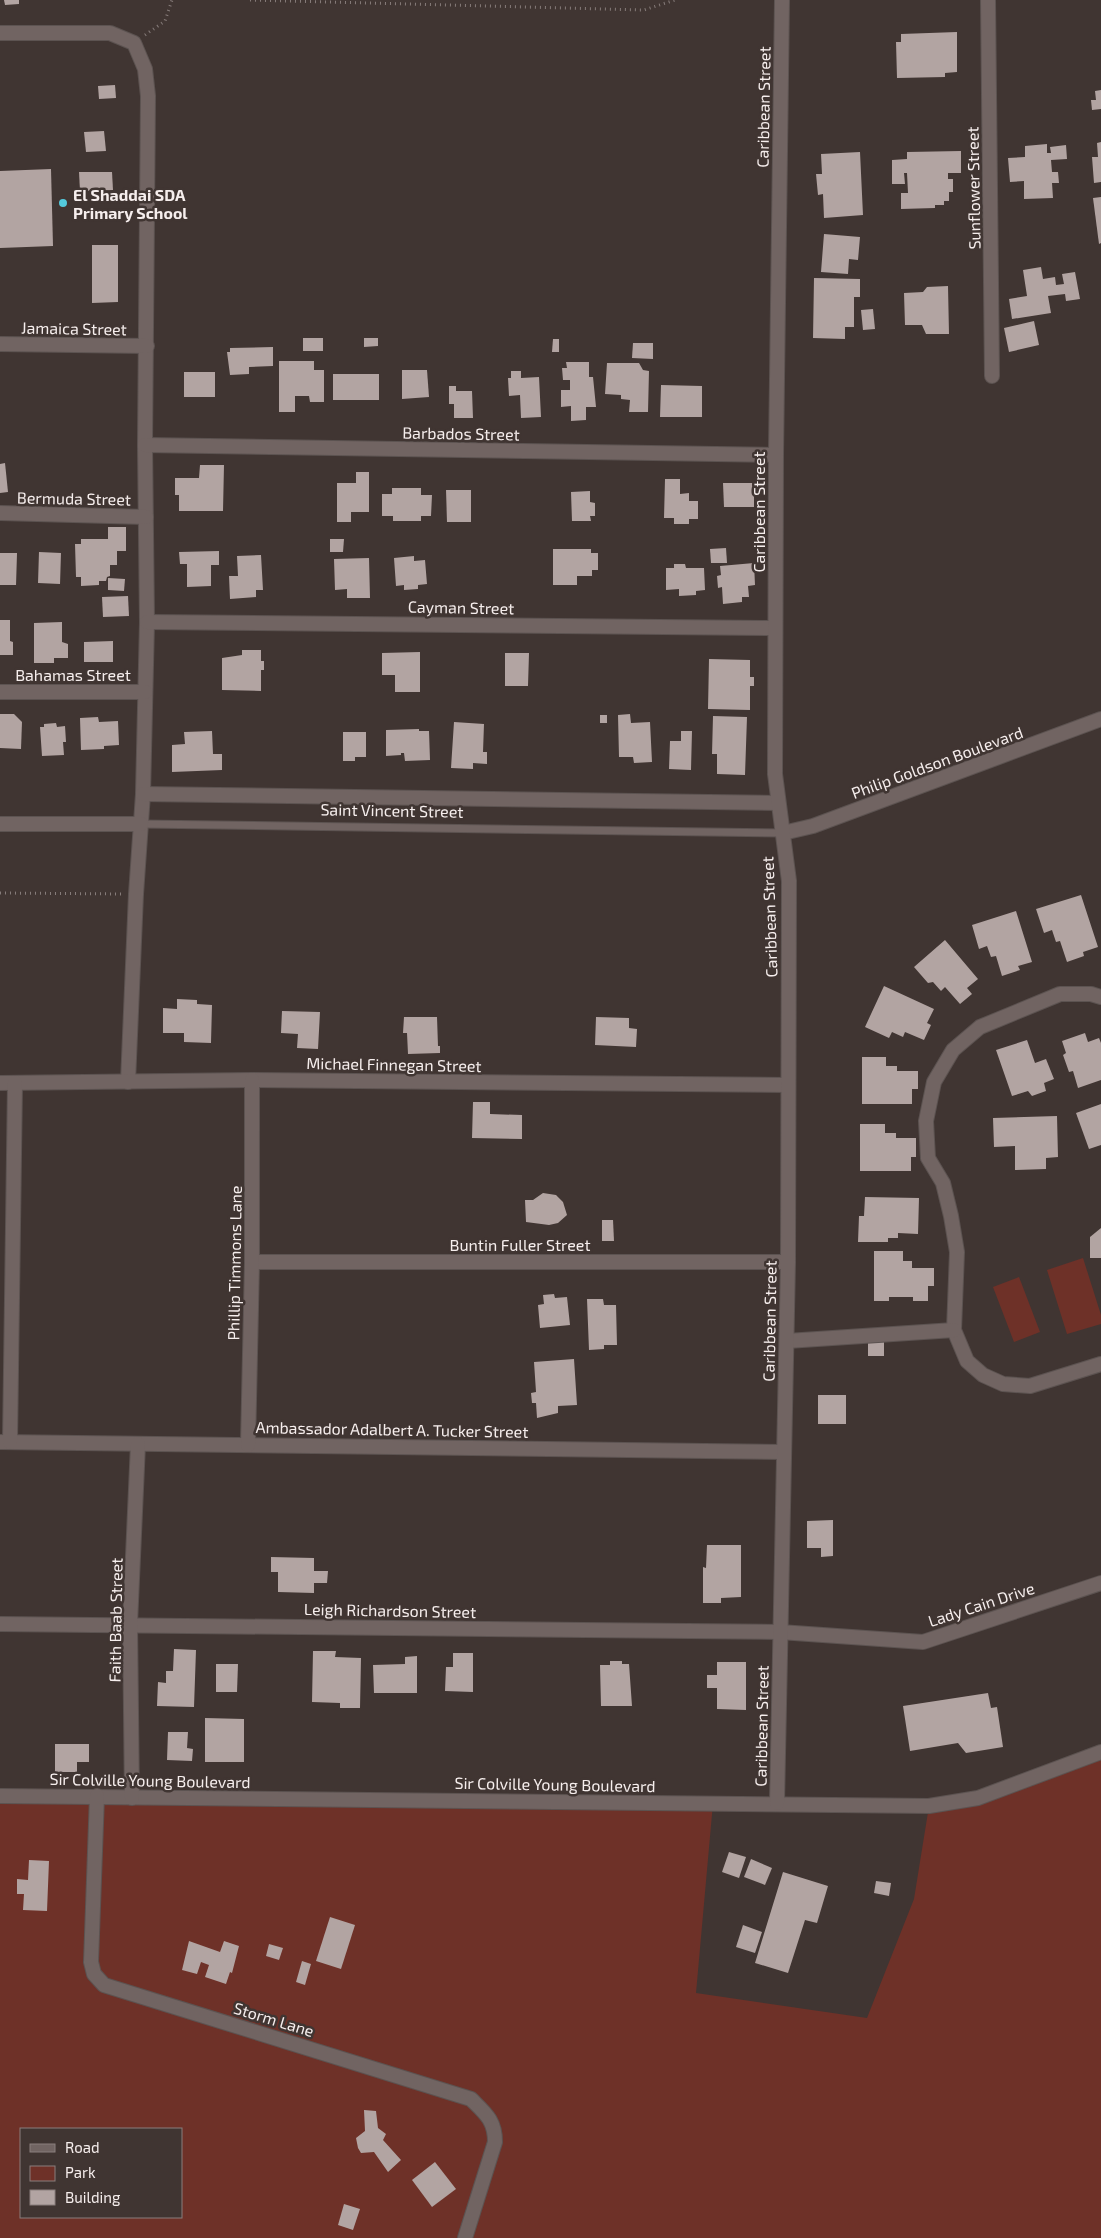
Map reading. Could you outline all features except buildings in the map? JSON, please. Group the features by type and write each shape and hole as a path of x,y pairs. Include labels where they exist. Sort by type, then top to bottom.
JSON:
{"street":[{"name":"Caribbean Street","path":"777,1803 788,1262 789,881 775,774 776,455 782,0"},
{"name":"Sunflower Street","path":"988,0 992,376"},
{"path":"0,32 110,33 134,43 145,69 148,96 145,445 147,622 143,794 136,894 128,1082"},
{"name":"Jamaica Street","path":"0,344 147,346"},
{"name":"Barbados Street","path":"145,445 776,455"},
{"name":"Bermuda Street","path":"0,513 146,517"},
{"name":"Cayman Street","path":"147,622 775,628"},
{"name":"Bahamas Street","path":"0,692 145,692"},
{"name":"Philip Goldson Boulevard","path":"783,833 813,826 1101,719"},
{"name":"Saint Vincent Street","path":"143,794 778,803"},
{"name":"Saint Vincent Street","path":"0,824 141,824"},
{"path":"1101,998 1091,994 1060,994 980,1027 953,1050 934,1082 926,1121 928,1158 943,1183 954,1234 957,1252 954,1330 967,1361 983,1376 1003,1384 1030,1386 1101,1364"},
{"name":"Michael Finnegan Street","path":"0,1083 252,1080 788,1085"},
{"name":"Phillip Timmons Lane","path":"248,1445 252,1262 252,1080"},
{"path":"5,1442 6,1262 15,1083"},
{"name":"Buntin Fuller Street","path":"252,1262 788,1262"},
{"path":"787,1341 954,1330"},
{"name":"Ambassador Adalbert A. Tucker Street","path":"5,1442 784,1452"},
{"name":"Faith Baab Street","path":"132,1798 130,1624 138,1444"},
{"name":"Lady Cain Drive","path":"780,1632 923,1642 1101,1583"},
{"name":"Leigh Richardson Street","path":"0,1624 780,1632"},
{"name":"Sir Colville Young Boulevard","path":"0,1796 929,1806 978,1798 1101,1752"},
{"name":"Storm Lane","path":"97,1796 91,1962 94,1974 104,1985 471,2098 487,2115 495,2128 496,2142 465,2238"}],"lane":[{"name":"Saint Vincent Street","path":"141,824 783,833"}],"path":[{"path":"134,43 166,21 172,0"},
{"path":"250,0 644,10 675,0"},
{"path":"0,893 136,894"}],"green space":[{"path":"1083,1258 1101,1315 1101,1324 1067,1334 1047,1270"},
{"path":"1019,1277 1040,1332 1014,1342 993,1287"},
{"path":"1101,1752 1101,2238 0,2238 0,1804 713,1803 696,1993 867,2018 914,1899 929,1806 978,1798"}],"place":[{"name":"El Shaddai SDA Primary School","path":"63,203"}]}
